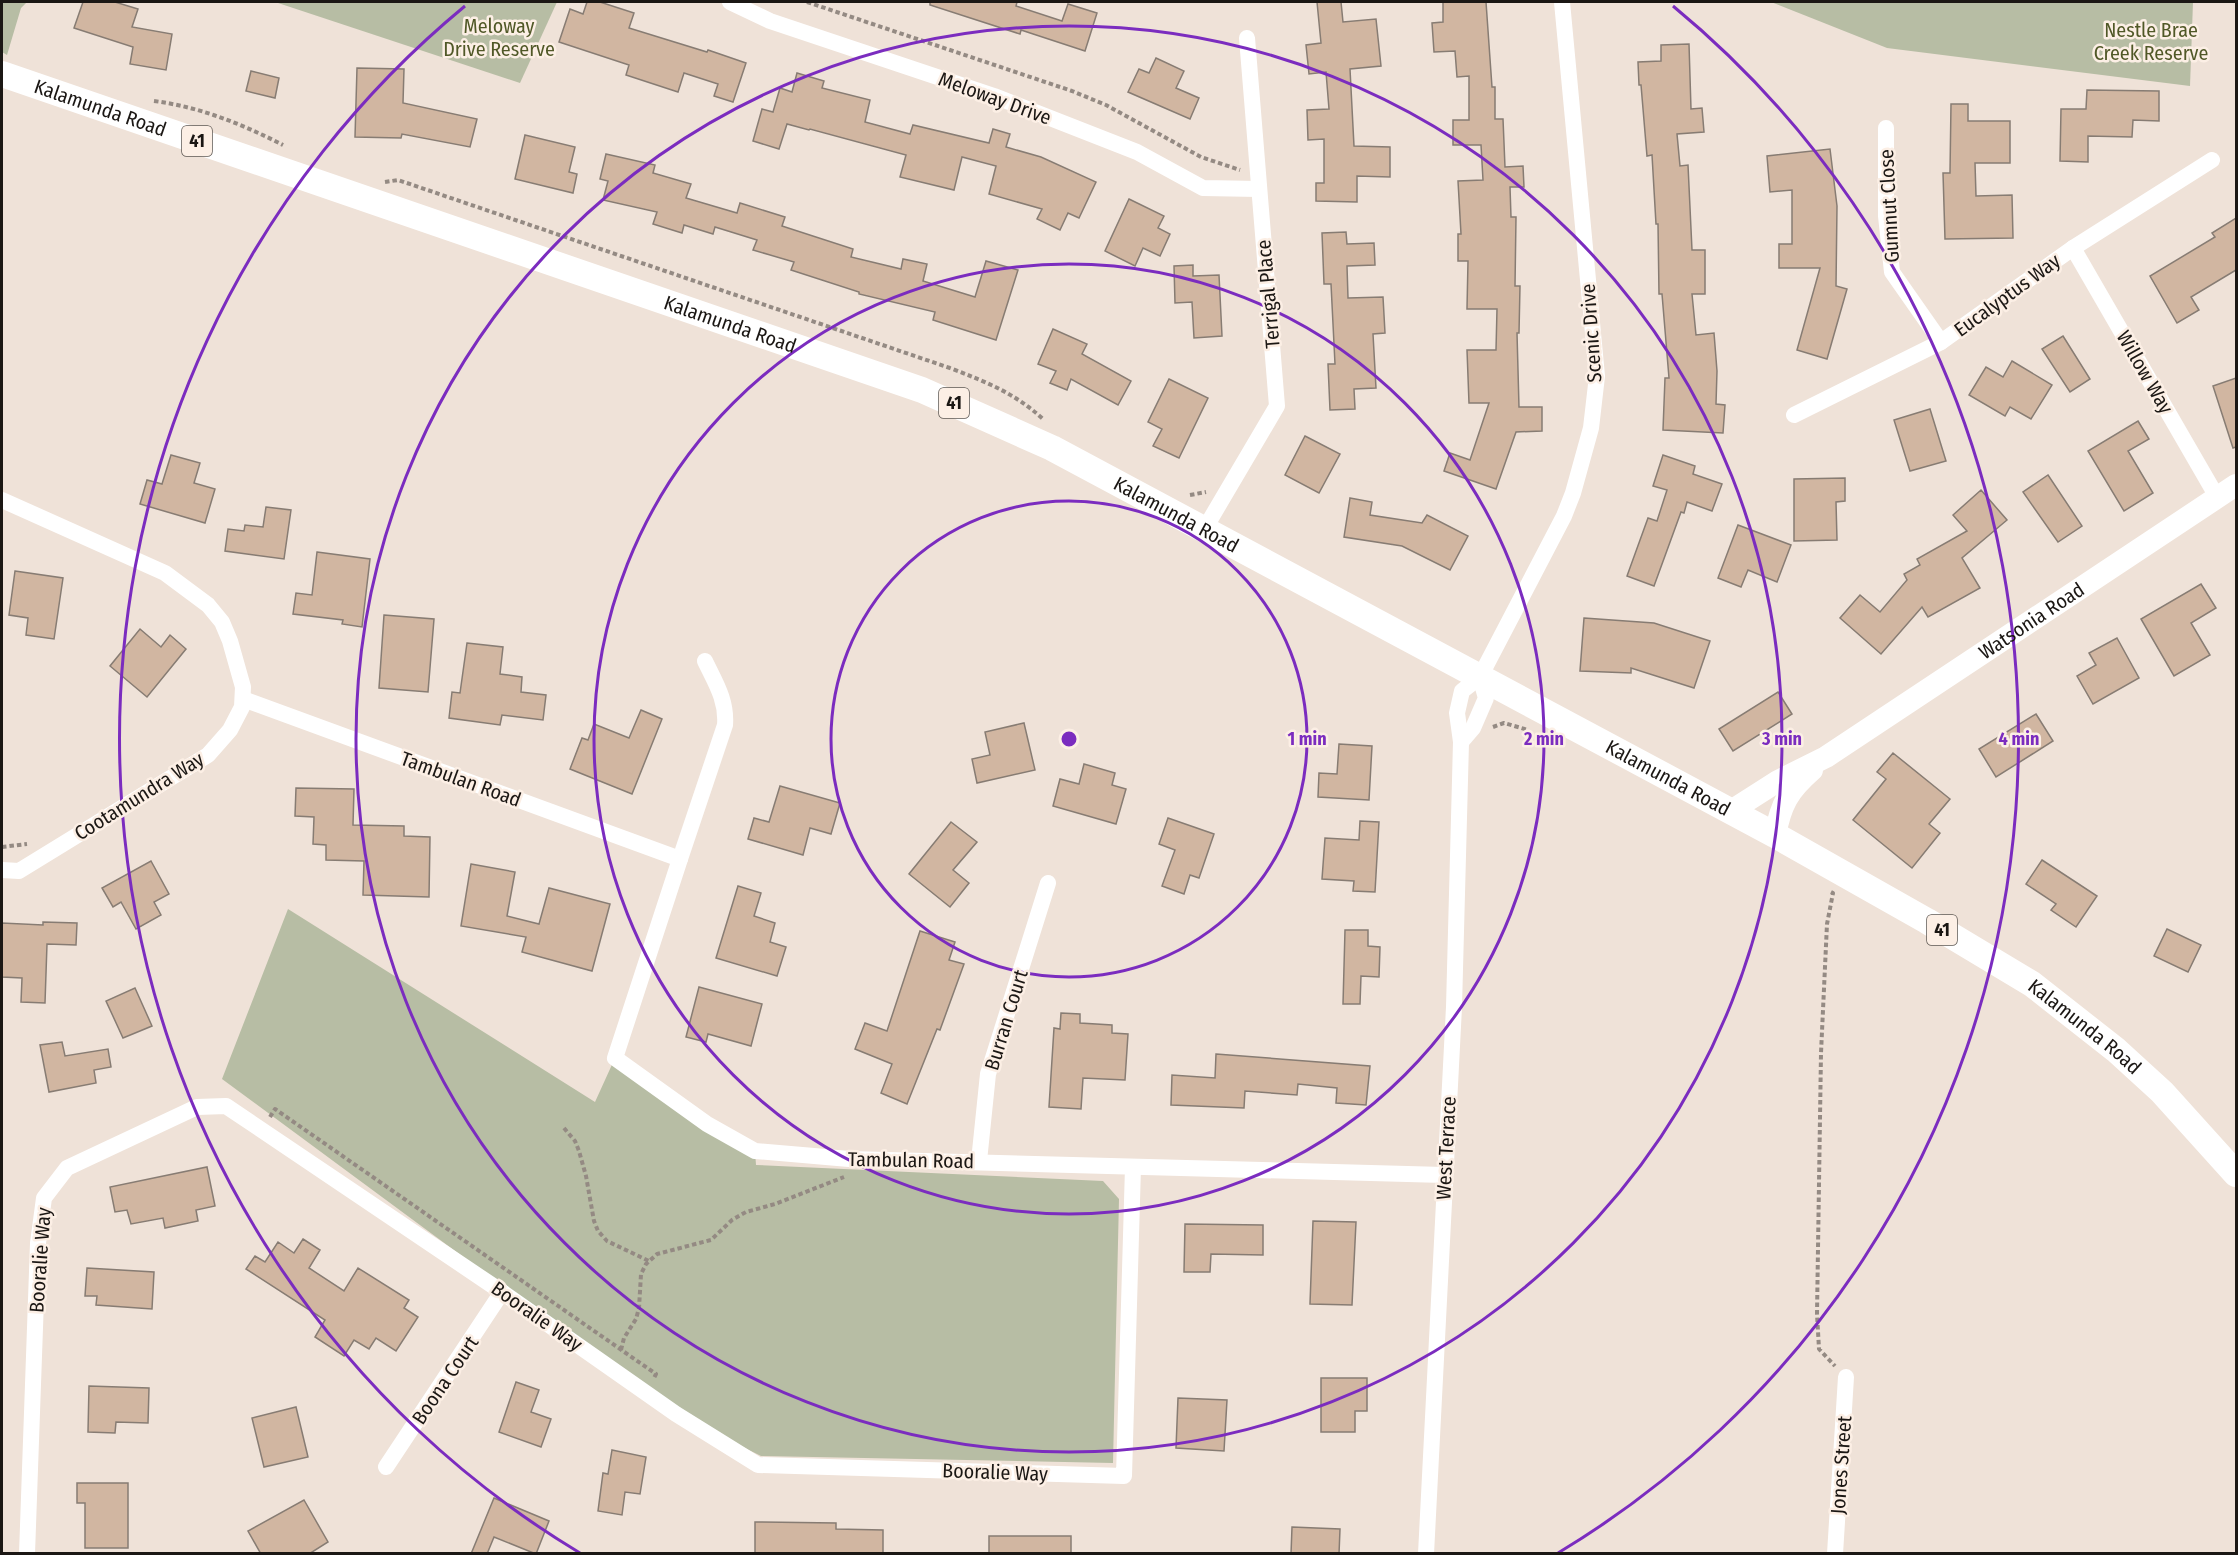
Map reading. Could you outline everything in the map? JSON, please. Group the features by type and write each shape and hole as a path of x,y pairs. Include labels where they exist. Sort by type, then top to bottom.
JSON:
{"main road":[{"name":"Kalamunda Road","path":"2,74 922,390 990,418 1052,448 1775,835 1927,921 2032,984 2116,1050 2162,1092 2197,1128 2236,1174"}],"street":[{"name":"Meloway Drive","path":"730,2 770,21 994,96 1126,147 1203,188 1259,183"},
{"name":"Scenic Drive","path":"1480,677 1564,516 1586,451 1594,401 1597,376 1562,2"},
{"name":"Terrigal Place","path":"1204,530 1277,406 1247,38"},
{"name":"Gumnut Close","path":"1886,128 1886,216 1892,272 1941,342"},
{"name":"Eucalyptus Way","path":"1794,415 1941,342 2073,248 2212,160"},
{"name":"Willow Way","path":"2073,248 2217,497"},
{"name":"Watsonia Road","path":"1731,811 1778,781 1826,757 2236,484"},
{"path":"2,500 165,573 208,605 222,622 231,641 243,687 243,699"},
{"name":"Tambulan Road","path":"705,661 724,700 725,725 615,1058 707,1124 754,1151 849,1159 1444,1175"},
{"path":"1461,742 1473,728 1486,698 1480,677"},
{"name":"West Terrace","path":"1426,1554 1454,1007 1461,742 1457,713 1462,691 1480,677"},
{"name":"Tambulan Road","path":"243,699 680,858"},
{"name":"Cootamundra Way","path":"2,870 19,871 208,755 230,730 243,708 243,699"},
{"name":"Watsonia Road","path":"1775,835 1783,802 1799,782 1826,757"},
{"name":"Burran Court","path":"980,1161 988,1074 1048,883"},
{"name":"Booralie Way","path":"27,1554 38,1243 44,1198 67,1168 197,1107 226,1106 502,1292 645,1392 758,1465 1124,1476 1133,1167"},
{"name":"Boona Court","path":"386,1467 502,1292"},
{"name":"Jones Street","path":"1835,1554 1846,1377"}],"path":[{"path":"807,2 1072,91 1106,105 1201,157 1259,183"},
{"path":"2,847 28,844"},
{"path":"1833,894 1827,924 1821,1053 1817,1314 1819,1349 1846,1377"},
{"path":"261,1129 275,1109 656,1374 645,1392"},
{"path":"564,1128 575,1141 579,1151 598,1231 607,1241 649,1261"},
{"path":"621,1350 624,1338 639,1308 641,1274 649,1261 657,1254 664,1250 711,1240 732,1220 746,1212 775,1204 845,1177"}],"green space":[{"path":"2,2 27,2 21,8 7,55 2,52"},
{"name":"Meloway Drive Reserve","path":"275,2 557,2 520,83"},
{"name":"Nestle Brae Creek Reserve","path":"1771,2 2193,2 2190,86 1887,48"},
{"path":"288,909 595,1102 615,1058 755,1151 756,1165 1103,1181 1119,1199 1113,1463 761,1456 676,1414 222,1079"}],"building":[{"path":"83,2 115,2 138,9 132,27 172,34 166,70 130,64 133,47 74,28"},
{"path":"587,2 600,2 634,13 629,28 746,63 733,102 714,96 718,84 684,73 678,92 626,75 629,65 559,42 570,9 583,14"},
{"path":"930,2 1017,2 1016,6 1062,21 1068,4 1097,13 1085,51 1021,30 1020,34 930,5"},
{"path":"1317,2 1341,2 1343,22 1376,19 1381,66 1350,69 1354,146 1390,147 1390,177 1357,176 1357,202 1316,201 1316,183 1324,183 1324,139 1308,140 1307,110 1329,109 1326,72 1309,74 1306,45 1321,43"},
{"path":"1443,2 1486,2 1492,87 1495,87 1495,119 1503,119 1505,167 1523,166 1524,187 1510,187 1511,217 1516,217 1515,286 1520,286 1519,333 1517,333 1519,407 1542,407 1542,431 1516,432 1496,489 1444,471 1450,453 1470,460 1489,403 1469,403 1467,350 1496,350 1497,309 1467,309 1468,261 1458,261 1458,234 1461,234 1458,181 1483,180 1481,145 1453,145 1453,120 1469,120 1469,76 1457,77 1455,51 1434,52 1432,23 1443,22"},
{"path":"1689,44 1691,109 1702,108 1704,132 1677,134 1680,166 1688,165 1692,250 1705,250 1705,294 1692,294 1696,335 1714,333 1717,371 1716,404 1725,405 1723,433 1663,430 1665,378 1669,378 1662,294 1659,294 1658,224 1656,224 1652,155 1647,156 1638,62 1661,61 1661,45"},
{"path":"1156,58 1184,71 1176,88 1199,98 1190,119 1128,92 1139,69 1149,73"},
{"path":"357,68 404,69 403,103 477,119 470,147 402,134 401,138 355,137"},
{"path":"251,71 279,78 275,98 246,91"},
{"path":"797,73 824,81 822,88 870,100 865,122 910,134 913,125 989,143 993,129 1010,134 1006,147 1041,157 1096,182 1079,218 1068,213 1060,230 1037,219 1042,209 989,194 996,166 962,157 954,190 900,177 906,155 810,129 787,124 779,149 753,141 762,109 773,112 780,88 792,92"},
{"path":"2087,90 2159,91 2159,121 2133,120 2132,137 2088,136 2088,162 2060,161 2061,109 2086,109"},
{"path":"1951,104 1968,104 1968,121 2010,121 2010,163 1975,163 1976,196 2012,195 2013,238 1945,239 1943,173 1950,173"},
{"path":"525,135 575,147 569,172 577,174 573,193 515,179"},
{"path":"1830,149 1837,206 1836,286 1847,289 1827,359 1797,350 1820,268 1779,268 1779,244 1792,244 1792,190 1770,192 1767,156"},
{"path":"606,154 655,165 653,173 691,184 686,198 737,213 740,203 785,217 782,226 853,249 851,257 901,269 903,259 927,264 923,281 975,297 986,261 1018,270 996,340 933,320 935,312 859,294 859,292 791,270 794,262 753,250 757,240 715,227 713,234 684,225 682,233 653,224 657,212 603,200 608,181 600,179"},
{"path":"1129,199 1164,216 1158,228 1170,234 1160,256 1143,248 1135,266 1105,251"},
{"path":"2236,218 2236,270 2191,297 2199,310 2177,323 2150,276 2215,237 2212,233"},
{"path":"1346,232 1347,244 1374,243 1375,265 1347,266 1348,298 1383,297 1385,333 1373,334 1376,388 1354,389 1355,409 1330,410 1328,364 1335,364 1331,284 1324,284 1322,233"},
{"path":"1193,265 1193,276 1219,275 1222,336 1194,338 1192,302 1175,303 1174,266"},
{"path":"1053,329 1087,344 1082,354 1131,381 1118,405 1071,379 1067,390 1050,383 1056,371 1038,364"},
{"path":"2063,336 2090,379 2070,392 2042,349"},
{"path":"2012,361 2052,385 2031,419 2010,407 2005,416 1969,395 1986,367 2003,377"},
{"path":"2236,378 2236,447 2233,448 2213,386"},
{"path":"1169,379 1208,398 1179,458 1153,446 1162,429 1148,422"},
{"path":"1930,409 1946,461 1910,471 1894,420"},
{"path":"2138,421 2149,439 2128,451 2153,493 2124,511 2088,451"},
{"path":"1305,436 1340,454 1319,493 1285,475"},
{"path":"171,455 200,463 194,483 215,489 205,523 140,504 147,480 162,484"},
{"path":"1663,455 1695,466 1693,474 1722,484 1712,511 1687,502 1684,513 1681,512 1654,586 1627,576 1648,518 1657,521 1667,490 1653,486"},
{"path":"2048,475 2082,526 2058,542 2023,492"},
{"path":"1845,478 1845,501 1836,502 1837,540 1794,541 1794,479"},
{"path":"1981,490 2007,520 1962,558 1980,588 1928,617 1922,607 1881,654 1840,618 1860,595 1880,612 1907,580 1904,574 1920,565 1917,559 1967,531 1953,515"},
{"path":"1350,498 1372,502 1370,515 1422,523 1427,515 1468,536 1450,570 1402,546 1344,537"},
{"path":"266,507 291,510 284,559 225,551 228,529 244,531 245,525 263,527"},
{"path":"1738,525 1791,545 1777,582 1748,570 1741,587 1718,578"},
{"path":"317,552 370,559 362,627 342,624 343,620 293,614 296,593 312,595"},
{"path":"15,571 63,578 54,639 26,635 28,618 9,615"},
{"path":"2201,584 2216,608 2191,623 2210,655 2174,676 2141,619"},
{"path":"384,615 434,619 428,692 379,688"},
{"path":"1584,618 1654,623 1710,641 1694,688 1631,668 1631,673 1580,671"},
{"path":"140,629 161,647 170,635 186,649 147,697 110,666"},
{"path":"2117,638 2139,678 2093,704 2077,676 2096,665 2089,653"},
{"path":"467,643 503,647 500,674 522,677 521,692 546,695 543,720 502,715 500,725 449,718 452,692 460,693"},
{"path":"1778,692 1792,714 1733,751 1719,729"},
{"path":"641,710 662,719 632,794 570,769 582,738 588,740 594,724 629,738"},
{"path":"2036,714 2053,741 1996,777 1979,749"},
{"path":"1024,723 1035,770 977,783 972,759 990,755 985,732"},
{"path":"1339,744 1372,746 1369,800 1318,797 1319,773 1337,774"},
{"path":"1893,753 1950,799 1929,824 1940,833 1912,868 1853,820 1886,779 1877,772"},
{"path":"1084,764 1115,773 1112,785 1126,789 1116,824 1053,806 1060,779 1079,784"},
{"path":"780,786 840,803 831,834 810,828 803,855 748,839 754,818 769,822"},
{"path":"296,788 354,789 353,825 404,826 404,836 430,837 429,897 363,895 364,861 326,860 326,845 313,844 314,817 295,816"},
{"path":"1168,818 1214,834 1199,878 1190,875 1184,894 1162,886 1175,850 1159,844"},
{"path":"1360,821 1379,822 1375,892 1353,891 1354,881 1322,879 1325,838 1359,840"},
{"path":"951,822 977,842 953,870 969,883 950,907 909,874"},
{"path":"2042,860 2097,896 2076,927 2051,910 2056,904 2026,884"},
{"path":"151,861 169,894 154,902 161,915 136,929 121,902 113,907 102,888"},
{"path":"471,864 515,872 507,916 539,924 549,888 610,904 592,971 522,952 526,937 461,926"},
{"path":"738,886 761,893 754,916 775,923 770,942 786,947 777,976 716,958"},
{"path":"43,922 77,923 76,945 47,944 45,1003 21,1002 22,978 2,977 2,923 43,925"},
{"path":"2167,929 2201,945 2188,972 2154,956"},
{"path":"1345,930 1368,930 1368,946 1380,947 1379,977 1361,976 1360,1004 1343,1004"},
{"path":"920,931 955,942 949,960 964,964 940,1030 937,1029 907,1104 881,1093 892,1064 855,1049 865,1023 887,1031"},
{"path":"699,987 762,1004 751,1046 708,1034 706,1042 686,1037"},
{"path":"135,988 152,1026 123,1038 106,1001"},
{"path":"1061,1013 1080,1014 1080,1023 1112,1025 1112,1033 1128,1034 1125,1080 1083,1078 1081,1109 1049,1107 1054,1028 1060,1029"},
{"path":"62,1042 65,1056 108,1049 111,1067 94,1070 96,1083 49,1092 40,1045"},
{"path":"1216,1054 1370,1066 1366,1105 1336,1103 1337,1088 1298,1084 1297,1095 1245,1091 1244,1108 1171,1105 1172,1075 1215,1078"},
{"path":"207,1167 215,1206 196,1210 198,1221 165,1228 163,1218 131,1224 127,1210 115,1212 110,1187"},
{"path":"1313,1221 1356,1222 1352,1305 1310,1304"},
{"path":"1185,1224 1263,1225 1263,1255 1211,1254 1210,1272 1184,1272"},
{"path":"303,1239 320,1250 309,1268 344,1291 358,1268 409,1300 404,1308 418,1317 396,1351 376,1338 369,1349 354,1340 344,1356 315,1337 325,1320 246,1269 255,1256 265,1262 278,1242 294,1253"},
{"path":"87,1268 154,1272 152,1309 96,1305 97,1296 85,1296"},
{"path":"1321,1378 1367,1378 1367,1411 1355,1411 1355,1432 1321,1432"},
{"path":"516,1382 539,1390 531,1412 551,1419 541,1447 499,1432"},
{"path":"89,1386 149,1388 148,1423 116,1422 115,1433 88,1432"},
{"path":"1178,1398 1227,1400 1224,1451 1176,1448"},
{"path":"296,1407 308,1457 264,1467 252,1418"},
{"path":"612,1450 646,1457 640,1494 625,1492 622,1515 598,1511 603,1473 608,1474"},
{"path":"77,1483 128,1483 128,1548 85,1548 85,1503 77,1503"},
{"path":"494,1498 549,1521 536,1554 494,1537 487,1554 471,1554"},
{"path":"304,1500 328,1542 309,1554 261,1554 248,1531"},
{"path":"755,1522 836,1523 836,1529 883,1530 883,1554 755,1554"},
{"path":"1292,1527 1340,1529 1339,1554 1291,1554"},
{"path":"989,1536 1071,1536 1071,1554 989,1554"}]}
